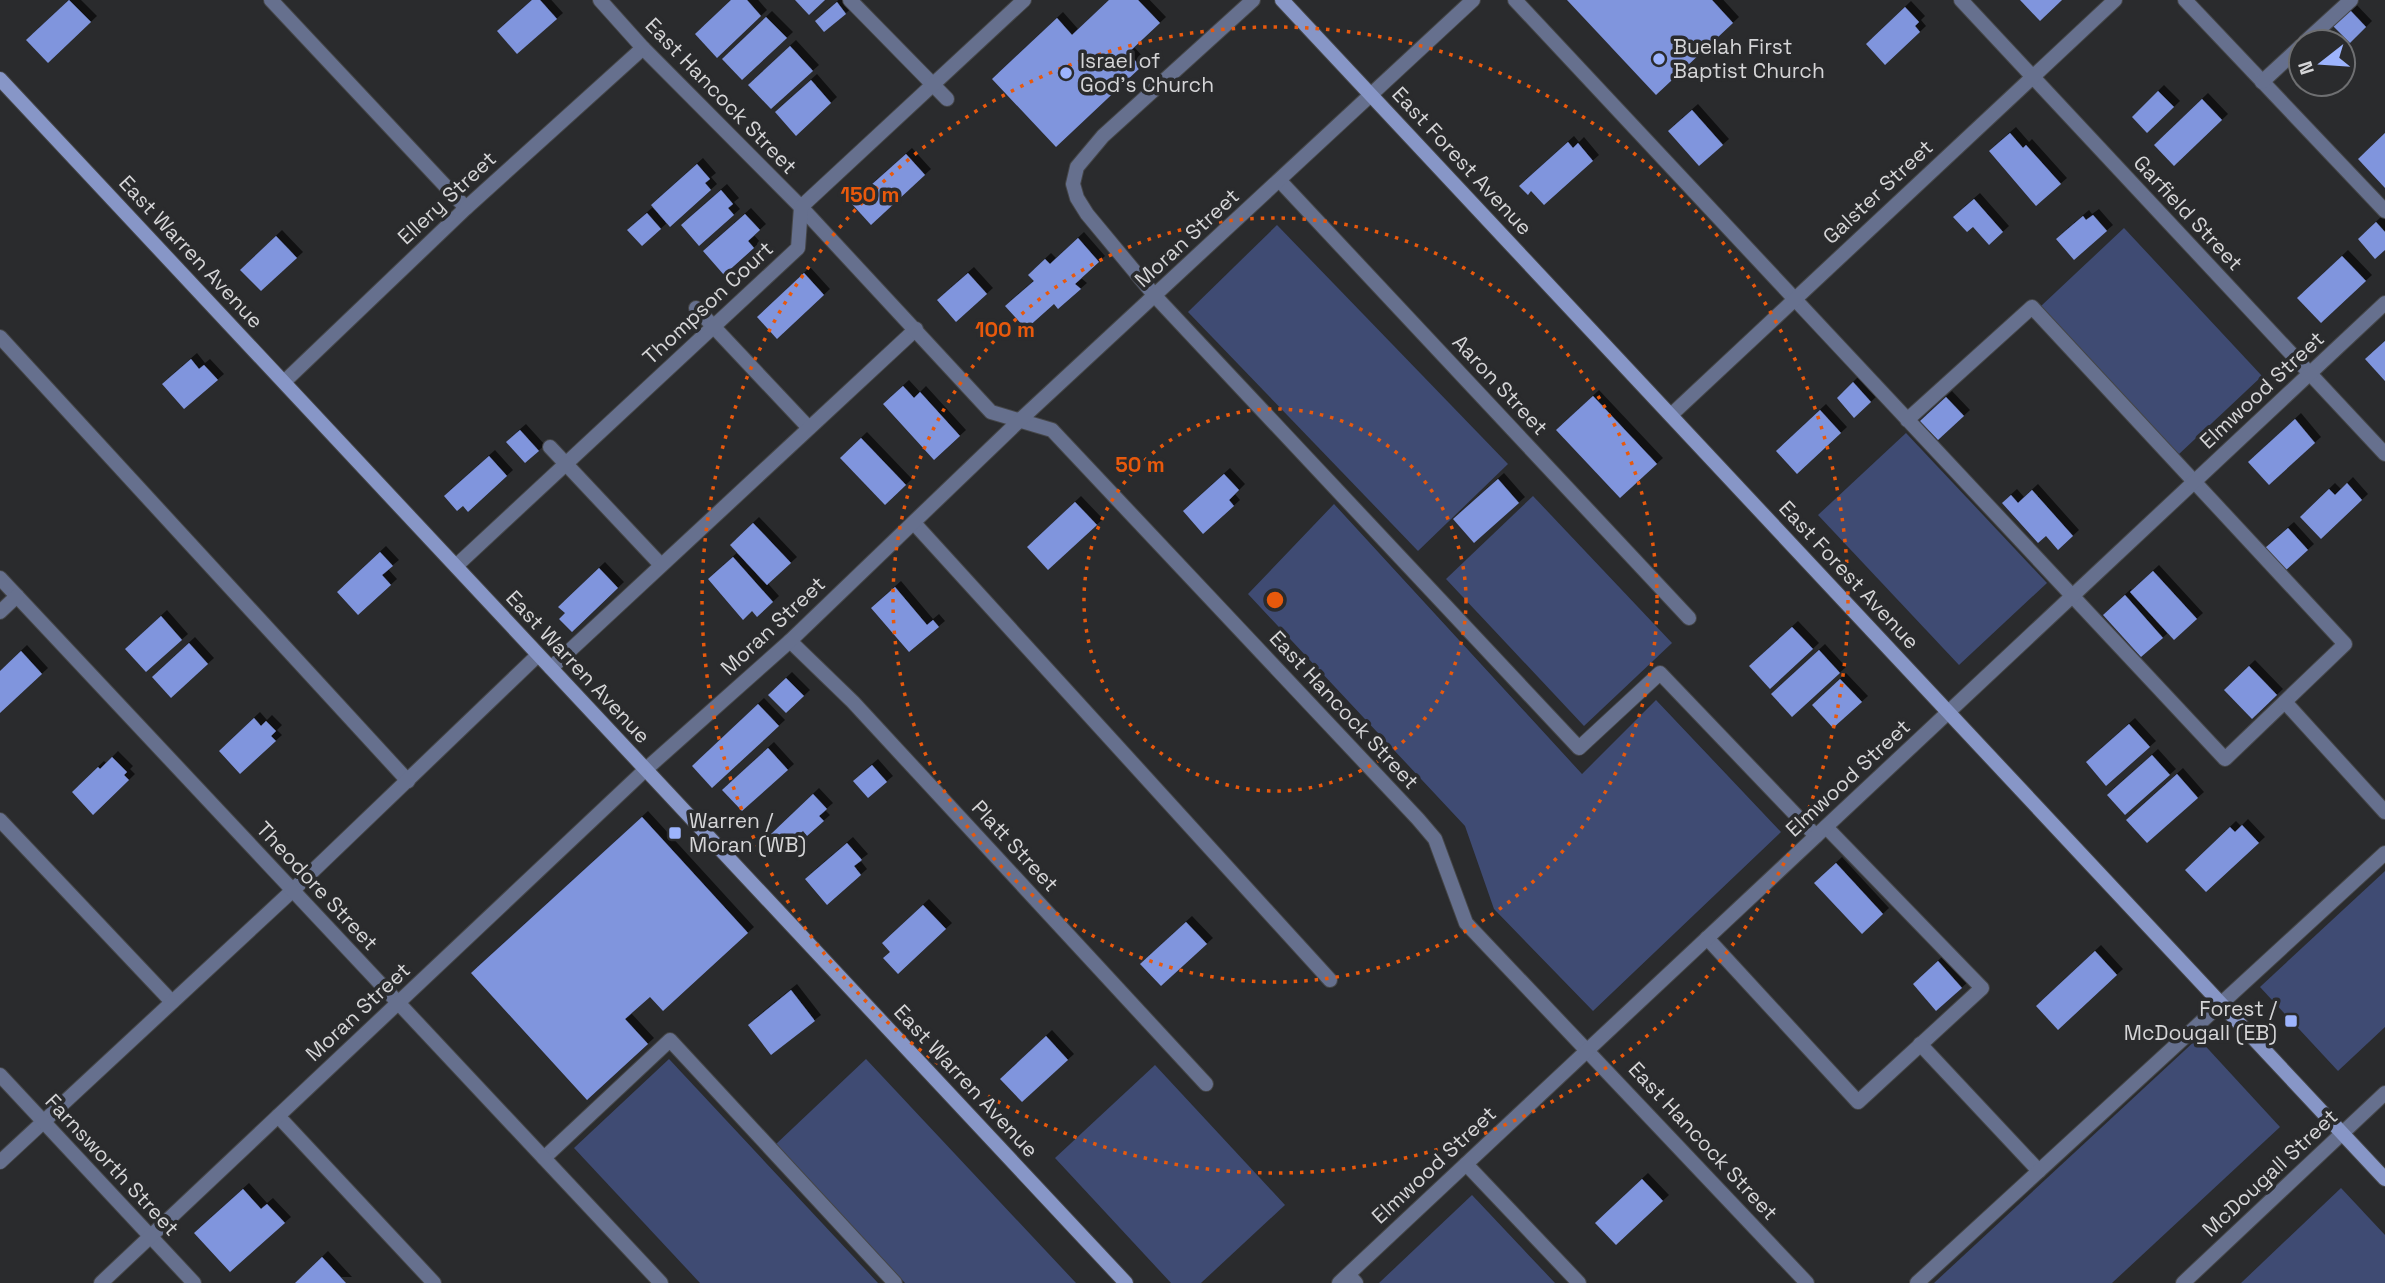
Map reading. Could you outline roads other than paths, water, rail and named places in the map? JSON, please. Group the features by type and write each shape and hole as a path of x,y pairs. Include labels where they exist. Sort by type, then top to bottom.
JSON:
{"main road":[{"name":"East Forest Avenue","path":"1282,0 2385,1179"},
{"name":"East Warren Avenue","path":"0,79 1126,1283"}],"street":[{"path":"271,0 466,208"},
{"name":"East Hancock Street","path":"600,0 643,48 800,207 992,412 1052,430 1418,819 1435,839 1466,923 1807,1283"},
{"path":"850,0 947,99"},
{"path":"800,207 1024,0"},
{"path":"1253,0 1102,136 1077,167 1073,184 1077,198 1087,214 1155,296 1580,748 1660,673 1982,988 1858,1102 1707,938"},
{"name":"Moran Street","path":"101,1283 645,770 790,641 1020,421 1473,0"},
{"path":"1515,0 1907,420 2225,759 2345,644 2032,307 1907,420"},
{"name":"Garfield Street","path":"1961,0 2385,454"},
{"name":"Galster Street","path":"1671,415 2115,0"},
{"path":"2185,0 2385,211"},
{"path":"2320,28 2351,0"},
{"name":"Ellery Street","path":"284,382 466,208 643,48"},
{"path":"2262,82 2287,59"},
{"name":"Aaron Street","path":"1280,181 1689,618"},
{"name":"Thompson Court","path":"456,566 798,247 800,207"},
{"name":"Elmwood Street","path":"1348,1280 1466,1164 2385,303"},
{"path":"696,308 809,428"},
{"path":"551,668 916,329"},
{"path":"0,337 408,781"},
{"path":"550,447 662,565"},
{"path":"914,523 1330,980"},
{"name":"Theodore Street","path":"0,578 661,1283"},
{"path":"0,612 17,596"},
{"name":"Platt Street","path":"790,641 853,702 1206,1084"},
{"path":"0,1162 293,890 538,655"},
{"path":"2285,702 2385,812"},
{"path":"0,820 172,1002"},
{"path":"1917,1283 2385,853"},
{"path":"544,1158 670,1040 895,1283"},
{"path":"1920,1044 2039,1171"},
{"name":"Farnsworth Street","path":"0,1075 194,1283"},
{"name":"McDougall Street","path":"2183,1283 2385,1093"},
{"path":"278,1116 434,1283"},
{"path":"1466,1164 1579,1283"}],"place":[{"name":"Buelah First Baptist Church","path":"1659,59"},
{"name":"Israel of God's Church","path":"1066,73"},
{"name":"Warren / Moran (WB)","path":"675,833"},
{"name":"Forest / McDougall (EB)","path":"2291,1021"}]}
